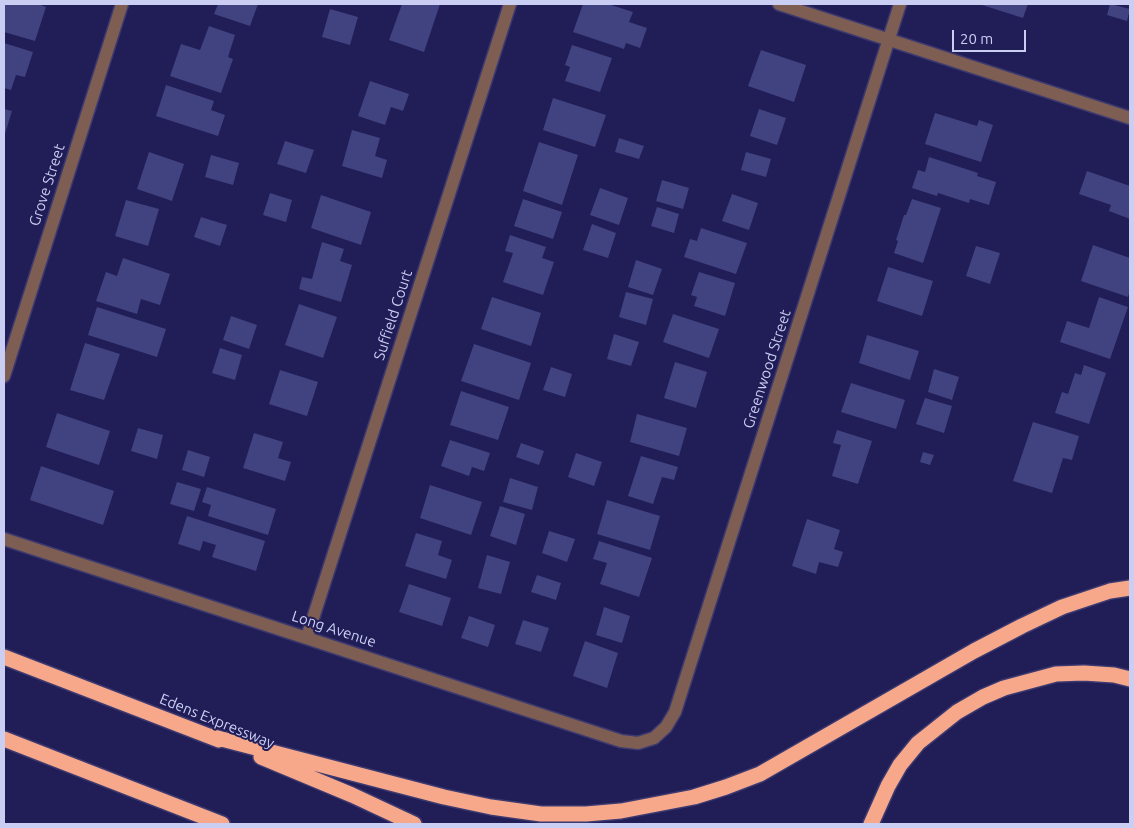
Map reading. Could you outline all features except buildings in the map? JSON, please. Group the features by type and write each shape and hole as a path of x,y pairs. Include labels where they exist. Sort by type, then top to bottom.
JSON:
{"highway":[{"path":"210,736 444,797 492,807 541,814 586,814 621,811 694,797 760,774 974,651 1022,626 1062,607 1110,591 1130,588"},
{"name":"Edens Expressway","path":"4,657 210,736 352,795 414,824"},
{"path":"871,824 888,786 900,765 918,743 957,712 983,697 1004,688 1056,674 1114,675 1130,679"},
{"path":"4,739 222,824"}],"street":[{"name":"Grove Street","path":"4,376 122,4"},
{"name":"Suffield Court","path":"307,637 510,4"},
{"path":"779,4 1130,118"},
{"name":"Greenwood Street","path":"654,738 666,727 675,712 900,4"},
{"name":"Long Avenue","path":"4,539 621,740 638,742 654,738"}]}
